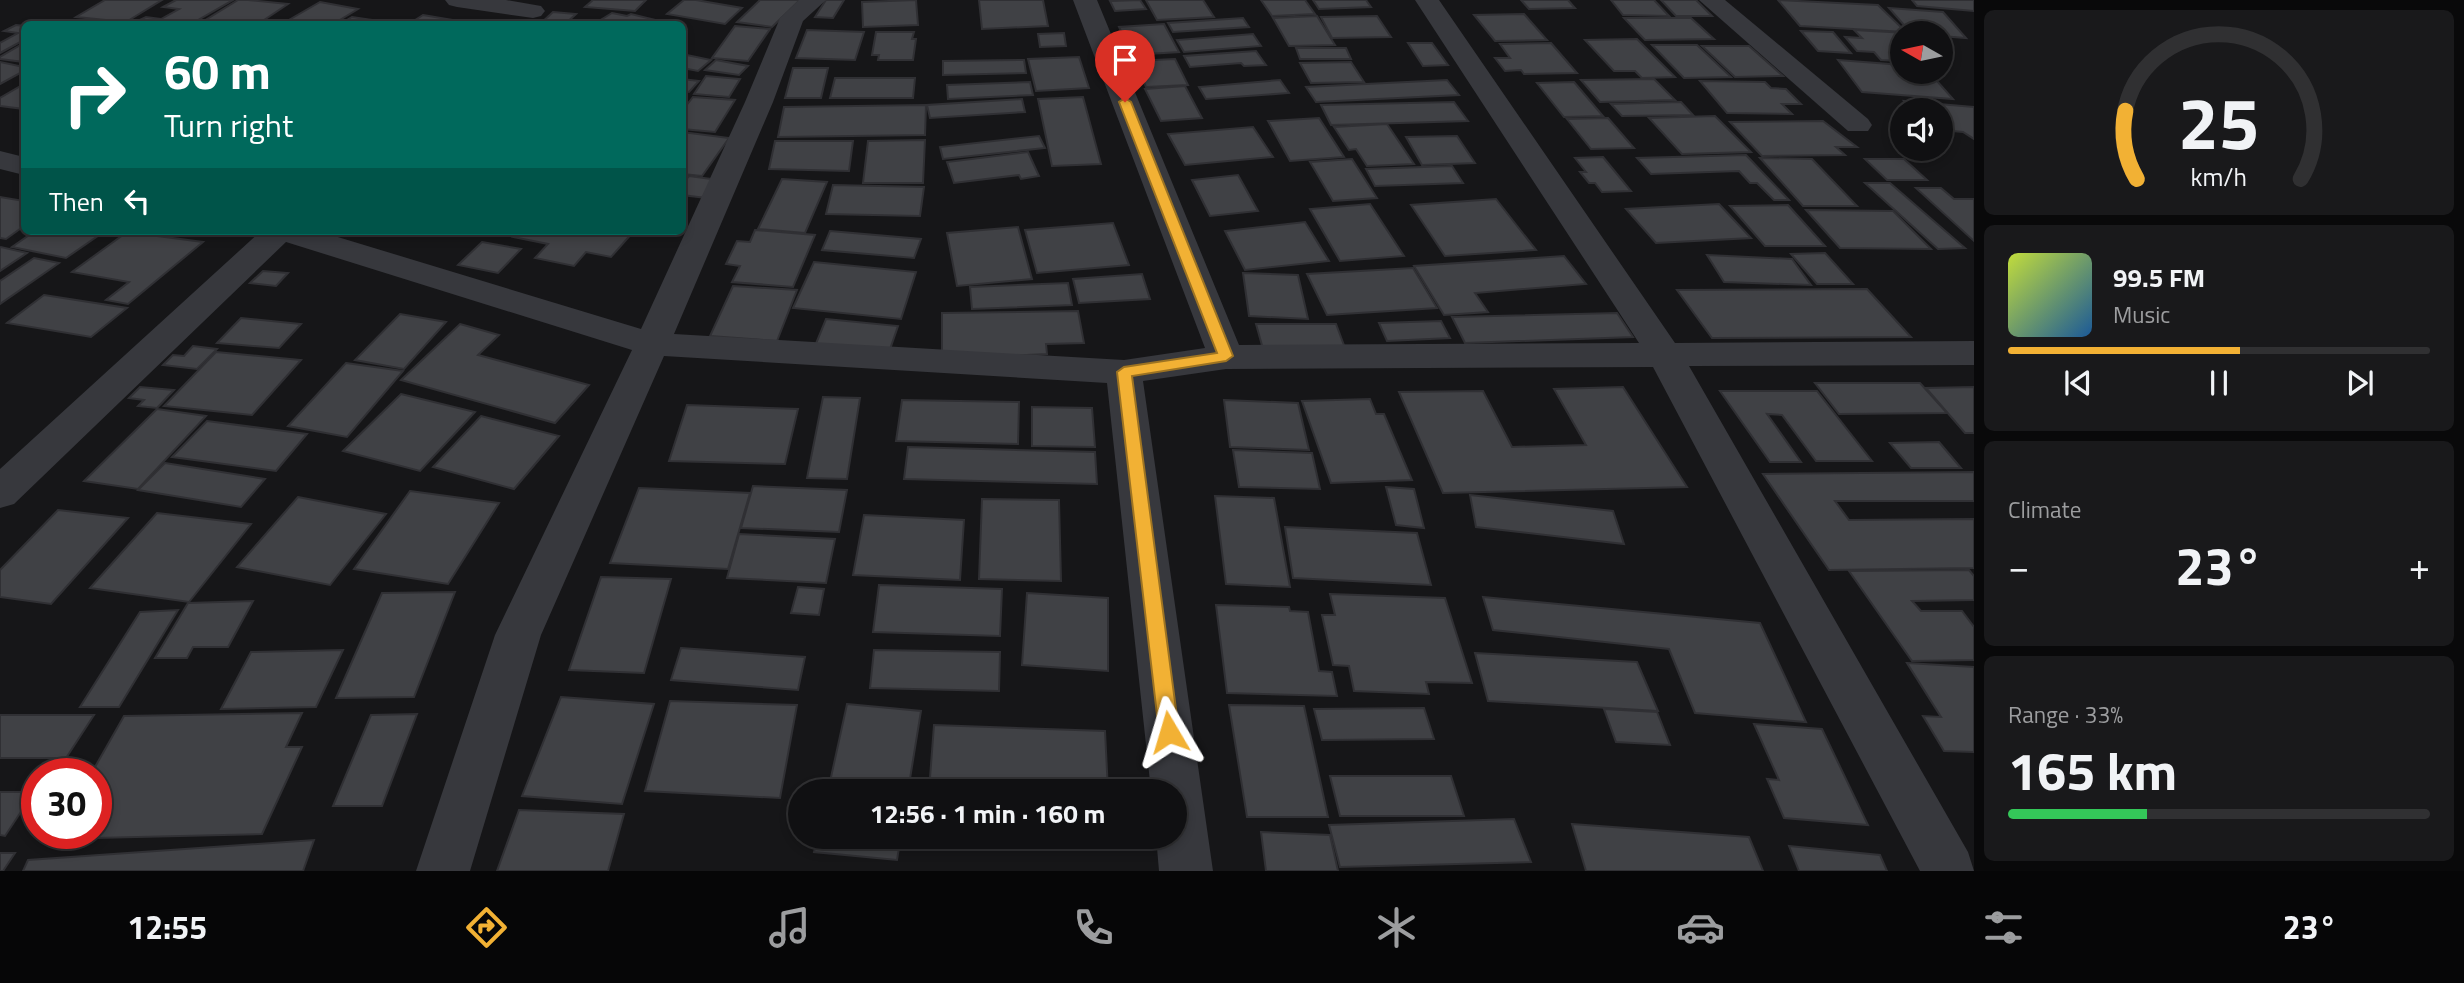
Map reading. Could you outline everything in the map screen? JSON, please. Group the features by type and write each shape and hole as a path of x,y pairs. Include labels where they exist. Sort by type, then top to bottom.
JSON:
{"street":[{"path":"457,0 533,12"},
{"path":"443,871 518,635 760,102 792,18 814,0"},
{"path":"1085,0 1226,356"},
{"path":"1427,0 1664,354 1949,871"},
{"path":"1712,0 1858,125"},
{"path":"0,160 21,165"},
{"path":"0,493 275,235"},
{"path":"298,235 652,344 1124,372 1226,356 1974,353"},
{"path":"1124,372 1186,871"}],"building":[{"path":"105,0 162,0 128,21 76,17"},
{"path":"176,0 233,0 196,21 137,21 146,17 161,19 179,9 163,7"},
{"path":"238,0 288,4 262,21 204,21"},
{"path":"593,0 646,0 635,11 585,7"},
{"path":"684,0 742,8 725,24 667,14"},
{"path":"760,0 800,0 772,27 737,22"},
{"path":"826,0 844,0 833,18 815,17"},
{"path":"916,0 918,25 863,27 862,2"},
{"path":"979,0 1043,0 1048,26 982,29"},
{"path":"1140,0 1146,9 1115,11 1110,1"},
{"path":"1146,0 1203,0 1214,17 1157,20"},
{"path":"1261,0 1305,0 1315,14 1272,16"},
{"path":"1313,0 1366,0 1371,7 1319,9"},
{"path":"1521,0 1568,0 1575,8 1529,9"},
{"path":"1611,0 1654,0 1669,16 1623,15"},
{"path":"1661,0 1696,0 1712,16 1676,16"},
{"path":"1778,0 1878,5 1895,21 1890,21 1890,31 1800,26"},
{"path":"1912,0 1974,0 1974,11 1917,6"},
{"path":"320,2 358,9 338,21 287,21"},
{"path":"1889,8 1943,12 1951,21 1900,21"},
{"path":"553,12 576,14 568,21 543,21"},
{"path":"612,13 627,16 631,14 660,21 599,21"},
{"path":"1524,14 1547,40 1495,41 1474,15"},
{"path":"423,15 459,21 414,21"},
{"path":"1317,16 1335,45 1289,46 1273,18"},
{"path":"1377,16 1391,37 1332,38 1321,17"},
{"path":"352,17 379,21 345,21"},
{"path":"1243,18 1249,27 1173,32 1168,23"},
{"path":"1624,18 1691,18 1714,39 1645,40"},
{"path":"1953,23 1966,38 1953,37"},
{"path":"1164,24 1179,52 1132,55 1119,27"},
{"path":"16,25 21,26 21,42 0,53 0,43 18,33 4,31"},
{"path":"735,26 770,29 748,61 712,58"},
{"path":"807,30 864,32 855,60 796,58"},
{"path":"1854,30 1890,32 1890,60 1881,60 1874,52 1857,51 1845,37 1862,38"},
{"path":"1801,31 1833,32 1851,53 1818,51"},
{"path":"876,32 914,32 912,39 916,39 913,60 878,60 879,55 872,55"},
{"path":"1064,33 1066,46 1040,47 1038,34"},
{"path":"1253,34 1261,46 1184,52 1177,40"},
{"path":"1637,39 1675,77 1642,78 1635,71 1614,71 1585,40"},
{"path":"1408,43 1432,43 1448,65 1423,66"},
{"path":"1551,43 1577,73 1524,74 1521,70 1505,71 1495,58 1510,58 1500,44"},
{"path":"21,45 21,62 0,57"},
{"path":"1652,45 1697,45 1731,77 1684,78"},
{"path":"1702,46 1749,46 1783,76 1735,77"},
{"path":"1296,48 1346,48 1351,59 1300,59"},
{"path":"1256,51 1266,65 1244,66 1241,63 1190,67 1184,56"},
{"path":"686,55 711,60 698,71 686,69"},
{"path":"1079,57 1089,88 1036,91 1028,59"},
{"path":"1175,59 1188,85 1146,87 1134,61"},
{"path":"716,60 748,66 739,75 705,70"},
{"path":"1024,60 1026,73 943,75 943,61"},
{"path":"1838,60 1890,64 1890,84 1940,84 1952,98 1940,98 1862,92"},
{"path":"0,62 21,66 21,73 0,84"},
{"path":"1351,62 1364,82 1311,83 1300,63"},
{"path":"793,68 828,68 821,98 785,98"},
{"path":"706,76 740,79 729,97 694,94"},
{"path":"835,78 915,78 913,98 830,98"},
{"path":"686,79 699,81 689,92 686,92"},
{"path":"1654,79 1675,100 1600,102 1581,80"},
{"path":"1280,80 1289,93 1206,99 1199,87"},
{"path":"1447,80 1459,95 1316,102 1306,87"},
{"path":"1700,81 1765,82 1771,88 1786,89 1801,104 1782,104 1792,114 1727,113"},
{"path":"1030,82 1033,95 948,99 947,85"},
{"path":"1574,82 1603,116 1564,117 1537,83"},
{"path":"21,86 21,109 0,106 0,98"},
{"path":"1185,86 1202,118 1161,121 1145,89"},
{"path":"693,97 735,100 715,132 686,129 686,106"},
{"path":"1083,97 1101,164 1052,166 1038,99"},
{"path":"1022,99 1025,112 930,118 927,105"},
{"path":"1454,102 1468,121 1331,125 1321,105"},
{"path":"1681,102 1693,115 1622,116 1611,104"},
{"path":"926,105 925,135 778,137 784,107"},
{"path":"1953,105 1974,107 1974,139 1963,132 1953,131"},
{"path":"1715,116 1751,152 1682,154 1649,118"},
{"path":"1319,118 1344,157 1290,161 1268,121"},
{"path":"1608,118 1634,148 1591,149 1567,119"},
{"path":"1823,121 1857,147 1836,147 1845,155 1762,156 1730,122"},
{"path":"1387,124 1414,164 1367,166 1356,149 1349,150 1334,127"},
{"path":"1253,127 1273,157 1185,165 1168,134"},
{"path":"686,133 729,138 702,176 686,174"},
{"path":"1039,136 1045,148 943,159 940,147"},
{"path":"1457,136 1475,163 1422,165 1406,137"},
{"path":"925,140 923,183 863,183 868,141"},
{"path":"775,141 853,141 849,171 769,169"},
{"path":"1028,152 1039,176 1021,179 1019,175 954,183 947,162"},
{"path":"1746,155 1789,200 1774,200 1757,183 1750,183 1739,171 1651,174 1637,158"},
{"path":"1603,157 1631,191 1602,192 1580,172 1586,172 1575,158"},
{"path":"1760,158 1812,159 1857,206 1803,206"},
{"path":"1352,159 1377,198 1333,201 1310,162"},
{"path":"1865,159 1906,161 1927,180 1887,180"},
{"path":"1452,166 1463,183 1375,186 1366,169"},
{"path":"1238,175 1258,211 1210,216 1192,180"},
{"path":"689,176 719,180 706,198 686,196 686,179"},
{"path":"782,179 827,182 805,233 758,229"},
{"path":"1865,183 1890,183 1965,248 1938,249"},
{"path":"833,185 924,187 920,216 826,214"},
{"path":"1916,188 1941,188 1954,199 1974,199 1974,241"},
{"path":"0,197 21,200 21,228 6,239 0,238"},
{"path":"1496,199 1536,250 1445,256 1411,205"},
{"path":"1370,204 1404,256 1340,261 1310,209"},
{"path":"1719,204 1751,238 1656,243 1626,209"},
{"path":"1788,205 1825,246 1765,246 1730,206"},
{"path":"1806,210 1893,211 1931,249 1840,248"},
{"path":"1305,222 1329,261 1245,270 1225,231"},
{"path":"1113,223 1129,265 1037,273 1025,230"},
{"path":"1018,227 1032,279 957,286 947,233"},
{"path":"755,230 815,235 793,287 732,282 740,266 726,264 737,241 750,242"},
{"path":"830,231 921,239 914,258 822,250"},
{"path":"29,235 99,235 66,258 12,247"},
{"path":"123,235 150,235 203,242 128,304 106,300 129,282 72,272"},
{"path":"630,235 611,257 586,252 574,266 535,258 548,244 513,237"},
{"path":"482,242 521,249 498,273 458,265"},
{"path":"1,247 27,253 0,271"},
{"path":"1825,253 1853,284 1817,284 1791,254"},
{"path":"1707,255 1792,259 1811,285 1724,282"},
{"path":"1564,256 1586,284 1475,293 1488,312 1444,315 1414,266"},
{"path":"34,258 59,263 0,304 0,281"},
{"path":"814,262 916,272 901,319 793,308"},
{"path":"1413,268 1437,308 1327,315 1307,274"},
{"path":"263,271 288,273 276,286 250,283"},
{"path":"1243,273 1298,275 1308,319 1249,316"},
{"path":"1142,274 1150,299 1079,303 1073,279"},
{"path":"1068,283 1072,305 972,309 970,287"},
{"path":"733,286 797,290 777,341 710,336"},
{"path":"1867,289 1911,337 1712,338 1677,290"},
{"path":"44,295 127,308 91,337 7,323"},
{"path":"1078,311 1084,343 1046,344 1047,354 942,359 942,313"},
{"path":"1617,313 1633,337 1465,343 1452,317"},
{"path":"400,314 446,322 404,369 355,360"},
{"path":"241,318 301,324 279,348 217,343"},
{"path":"826,319 898,326 887,358 813,351"},
{"path":"1441,321 1450,338 1387,341 1379,323"},
{"path":"460,324 499,335 478,355 589,385 555,423 401,380"},
{"path":"1256,324 1336,324 1345,348 1263,349"},
{"path":"193,346 217,349 197,369 163,365 173,355 184,356"},
{"path":"216,352 301,360 252,415 164,406"},
{"path":"346,363 403,371 347,437 288,426"},
{"path":"1815,383 1920,383 1947,413 1839,414"},
{"path":"140,387 174,390 157,408 138,406 144,400 129,398"},
{"path":"1623,387 1687,487 1443,493 1399,392 1483,391 1512,447 1586,445 1554,389"},
{"path":"1974,387 1974,433 1965,433 1926,388"},
{"path":"1720,391 1817,391 1872,461 1816,461 1782,415 1767,414 1801,462 1770,462"},
{"path":"401,394 475,412 420,471 343,451"},
{"path":"823,397 860,398 847,479 807,478"},
{"path":"1370,399 1376,414 1384,414 1412,480 1331,483 1302,401"},
{"path":"902,400 1019,402 1018,444 896,441"},
{"path":"1224,400 1298,403 1309,450 1230,447"},
{"path":"687,405 798,409 785,464 669,461"},
{"path":"1032,407 1092,408 1095,447 1032,446"},
{"path":"157,409 206,416 138,489 84,481"},
{"path":"481,416 559,436 514,489 433,467"},
{"path":"207,421 307,434 276,471 172,457"},
{"path":"1939,442 1961,468 1911,468 1890,443"},
{"path":"908,447 1095,452 1097,484 904,479"},
{"path":"1233,450 1312,453 1320,489 1239,487"},
{"path":"165,463 265,479 241,507 138,490"},
{"path":"1974,472 1974,501 1835,501 1849,520 1974,519 1974,568 1829,570 1763,474"},
{"path":"753,486 847,490 839,532 741,528"},
{"path":"1386,487 1414,489 1424,528 1396,525"},
{"path":"639,488 750,493 728,569 610,563"},
{"path":"410,491 499,503 448,584 354,569"},
{"path":"1470,495 1613,511 1624,544 1476,527"},
{"path":"1215,496 1274,498 1290,587 1226,584"},
{"path":"298,497 386,514 330,585 237,567"},
{"path":"982,499 1059,500 1061,581 979,579"},
{"path":"58,510 128,518 51,604 0,597 0,570"},
{"path":"157,513 251,524 189,602 90,588"},
{"path":"864,515 964,520 960,580 853,575"},
{"path":"1285,527 1417,533 1431,585 1293,578"},
{"path":"739,534 835,539 826,583 727,578"},
{"path":"1969,570 1974,576 1974,600 1912,601 1921,611 1962,611 1974,627 1974,660 1912,661 1849,571"},
{"path":"601,577 671,579 644,673 569,670"},
{"path":"879,585 1002,589 1000,636 873,632"},
{"path":"798,587 824,589 819,615 791,613"},
{"path":"455,592 414,697 336,698 382,593"},
{"path":"1027,593 1108,598 1108,671 1022,665"},
{"path":"1330,594 1445,598 1472,683 1426,682 1429,694 1354,691 1349,666 1333,665 1322,615 1335,615"},
{"path":"1483,597 1760,623 1806,722 1695,713 1669,649 1493,630"},
{"path":"253,601 228,647 193,647 187,658 155,658 188,603"},
{"path":"1216,605 1289,607 1290,611 1308,612 1319,671 1332,672 1337,696 1227,693"},
{"path":"178,610 119,707 80,707 140,612"},
{"path":"681,648 805,657 798,690 671,680"},
{"path":"343,650 316,707 221,709 251,652"},
{"path":"874,650 1000,652 999,691 870,688"},
{"path":"1475,653 1637,662 1658,711 1488,701"},
{"path":"1907,663 1974,667 1974,752 1944,751 1923,716 1941,717"},
{"path":"561,697 654,704 622,804 522,796"},
{"path":"670,701 797,705 780,798 645,791"},
{"path":"847,704 921,711 910,779 831,779"},
{"path":"1229,705 1304,706 1328,817 1247,817"},
{"path":"1424,708 1434,739 1322,740 1314,709"},
{"path":"1604,709 1657,712 1670,745 1616,742"},
{"path":"302,713 286,747 302,747 262,834 112,838 112,758 100,758 124,716"},
{"path":"417,714 382,806 333,806 371,715"},
{"path":"0,715 94,715 66,758 0,758"},
{"path":"1754,724 1822,729 1868,825 1784,818 1767,779 1779,780"},
{"path":"934,725 1105,731 1107,779 930,779"},
{"path":"1330,776 1451,776 1464,816 1340,816"},
{"path":"0,792 21,792 21,812 5,836 0,835"},
{"path":"519,810 624,814 608,871 497,871"},
{"path":"1514,819 1531,862 1340,867 1329,825"},
{"path":"1572,824 1749,837 1763,871 1586,871"},
{"path":"1261,832 1330,835 1338,871 1266,871"},
{"path":"314,840 303,871 23,871 28,860"},
{"path":"1789,846 1880,855 1887,871 1799,871"},
{"path":"815,849 899,849 897,860 814,852"},
{"path":"0,853 15,853 3,871 0,871"}],"route":[{"path":"1125,102 1226,356 1124,372 1169,732"}]}
